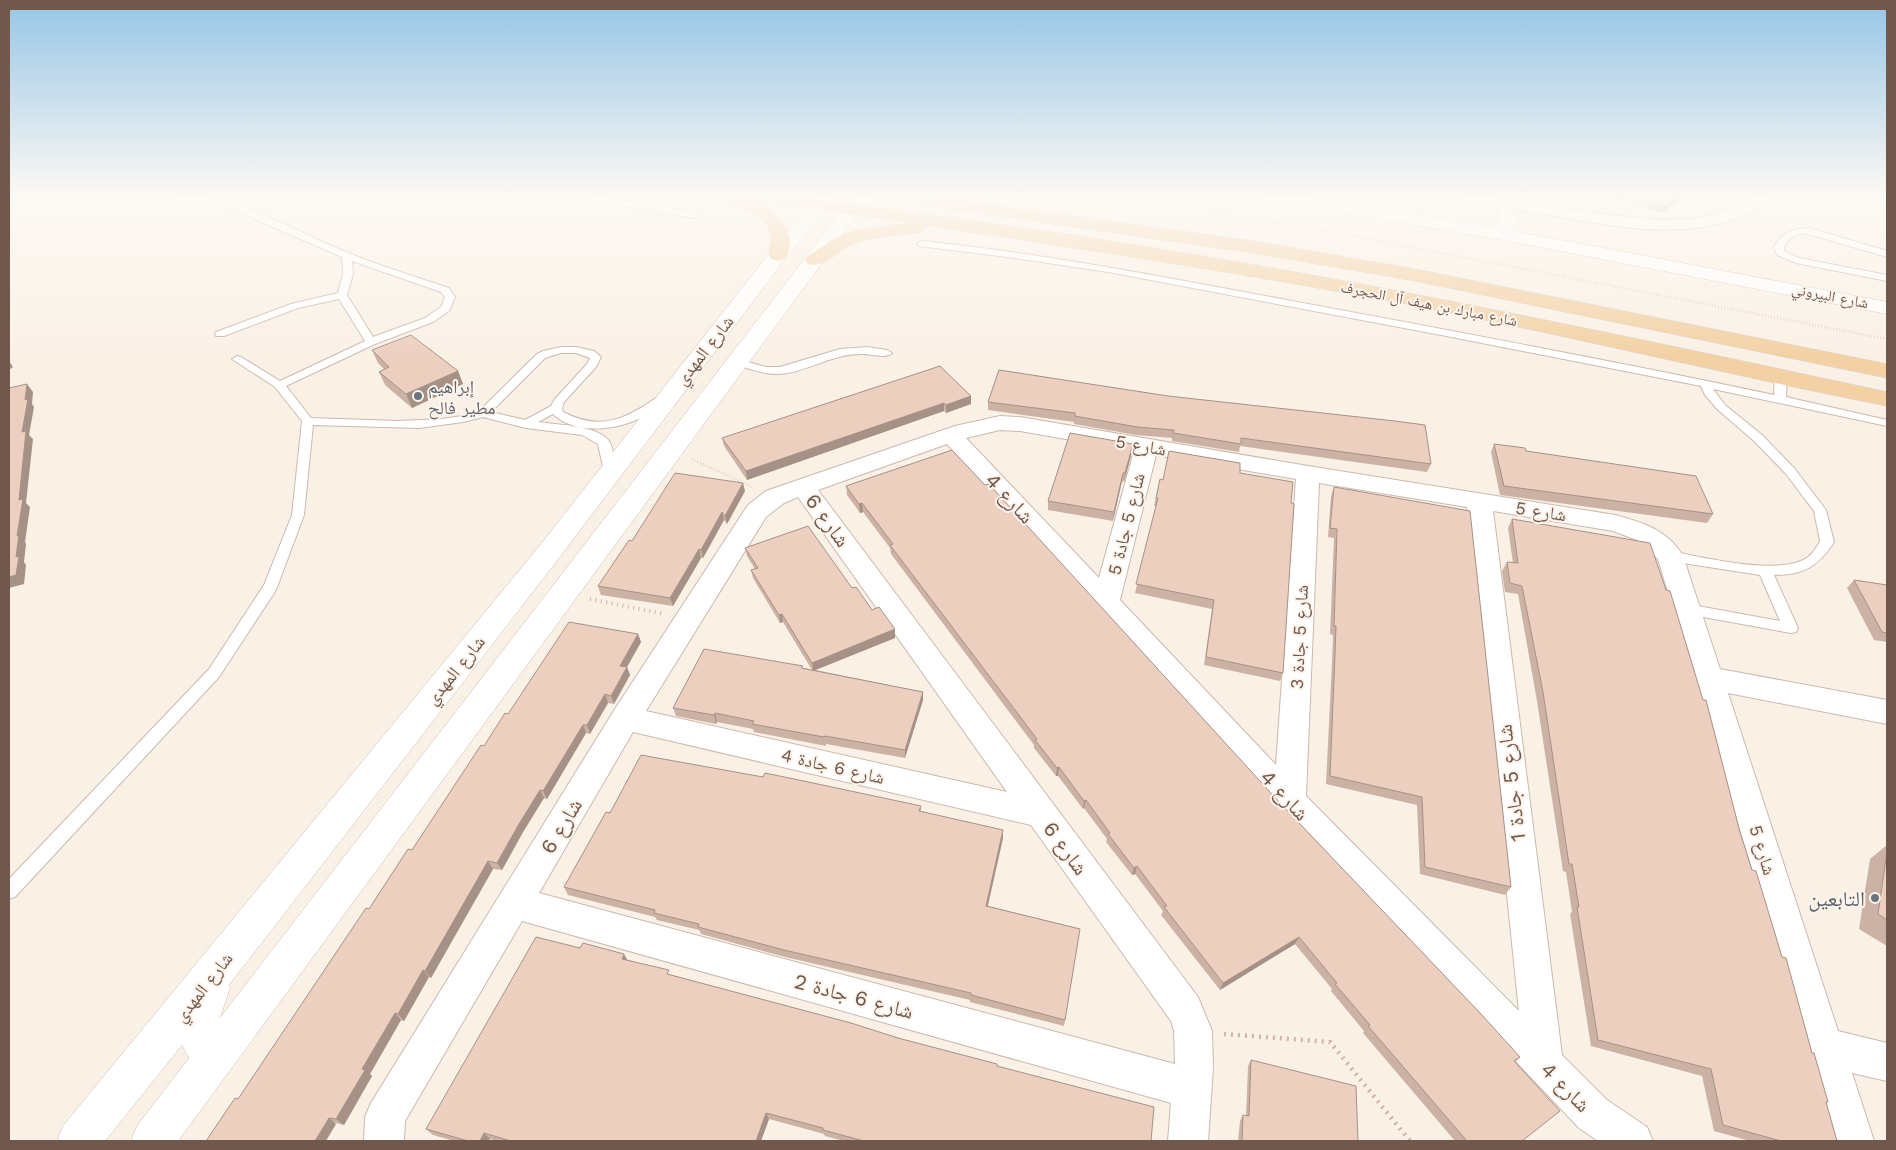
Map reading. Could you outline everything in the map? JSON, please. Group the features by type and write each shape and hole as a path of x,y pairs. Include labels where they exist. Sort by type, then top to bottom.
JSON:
{"main road":[{"path":"778,256 779,250"},
{"name":"شارع المهدي","path":"78,1141 550,551 671,392 778,256 785,250"},
{"name":"شارع المهدي","path":"152,1141 815,260 820,250"},
{"path":"815,260 830,250"},
{"name":"شارع مبارك بن هيف آل الحجرف","path":"1127,250 1372,292 1594,336 1887,399"},
{"name":"شارع مبارك بن هيف آل الحجرف","path":"1268,250 1415,275 1887,371"},
{"name":"شارع البيروني","path":"1607,250 1887,308"},
{"name":"شارع البيروني","path":"1629,250 1887,294"},
{"path":"218,1053 201,1043 198,1033 205,1001 220,965"}],"street":[{"name":"شارع 5","path":"790,492 980,426 1020,424 1308,474 1616,523 1658,540 1670,556 1854,1141"},
{"name":"شارع 4","path":"951,435 1290,800 1544,1064 1593,1114 1633,1141"},
{"name":"شارع 5 جادة 5","path":"1106,602 1146,446"},
{"name":"شارع 5 جادة 3","path":"1290,800 1308,474"},
{"name":"شارع 6","path":"384,1141 385,1116 626,718 745,527 757,511 790,492 1040,813 1185,1010 1193,1032 1193,1089 1188,1141"},
{"name":"شارع 5 جادة 1","path":"1479,501 1544,1064"},
{"path":"1709,678 1887,712"},
{"name":"شارع 6 جادة 4","path":"626,718 1040,813"},
{"name":"شارع 6 جادة 2","path":"514,904 1193,1089"},
{"path":"1825,1047 1887,1062"}],"lane":[{"path":"279,385 371,342 429,320 445,309 450,297 445,290 333,250"},
{"path":"970,250 1147,277 1430,329 1705,383 1887,423"},
{"path":"1779,250 1780,253 1796,260 1887,278"},
{"path":"1872,250 1887,254"},
{"path":"347,256 348,274 342,295 371,342"},
{"path":"220,334 295,306 342,295"},
{"path":"308,421 427,424 466,419 482,413 541,356 550,352 572,349 590,353 596,357 592,365 559,401 556,408 526,424"},
{"path":"738,362 774,371 789,369 828,354 851,350 869,349 887,353"},
{"path":"9,891 214,672 271,586 298,516 308,421 279,385 238,359"},
{"path":"1780,399 1781,375"},
{"path":"1670,556 1741,568 1786,570 1812,562 1827,542 1820,510 1790,471 1758,438 1721,407 1708,393 1705,383"},
{"path":"556,408 558,414 568,420 581,424 614,425 632,419 671,392"},
{"path":"482,413 526,424 584,432 595,436 604,442 610,472"},
{"path":"1687,609 1792,628 1764,569"}],"path":[{"path":"1424,250 1887,339"},
{"path":"671,450 790,492"},
{"path":"563,593 688,619"},
{"path":"1193,1032 1330,1042 1410,1141"}],"building":[{"path":"411,335 458,371 406,394 379,372 389,367 372,350"},
{"path":"940,366 971,396 946,405 944,403 746,471 722,438"},
{"path":"999,370 1168,396 1425,425 1431,464 1241,438 1241,444 1173,433 1174,430 1137,427 1075,416 1075,413 988,402"},
{"path":"27,384 25,400 28,399 22,432 26,431 19,500 23,499 17,536 19,535 16,557 19,556 16,575 9,577 9,388"},
{"path":"1070,433 1133,444 1125,473 1123,473 1114,512 1048,501"},
{"path":"1494,444 1525,448 1526,451 1696,476 1713,514 1504,486"},
{"path":"952,450 985,485 989,484 1281,804 1481,1014 1520,1057 1514,1061 1560,1111 1522,1141 1467,1141 1368,1026 1370,1025 1299,937 1223,983 1164,907 1167,906 1137,866 1134,868 1108,834 1110,833 1086,800 1084,801 1059,767 1057,768 1035,740 1037,739 890,545 893,544 862,503 859,504 846,486"},
{"path":"1169,451 1240,463 1240,473 1293,482 1291,503 1294,504 1283,673 1206,657 1214,600 1136,584 1158,498 1156,498 1160,479 1163,480"},
{"path":"675,473 743,483 725,516 722,512 701,550 699,549 670,598 598,586 629,540 632,541"},
{"path":"1334,487 1470,511 1511,887 1425,867 1422,797 1330,776 1336,626 1334,626 1337,529 1330,528"},
{"path":"1512,519 1650,543 1666,590 1670,591 1703,700 1706,700 1740,832 1752,870 1756,871 1782,957 1786,958 1812,1053 1814,1053 1828,1102 1826,1102 1837,1141 1781,1141 1723,1125 1711,1069 1598,1040 1577,907 1579,907 1572,864 1569,864 1543,692 1522,586 1510,583 1507,562 1518,563"},
{"path":"808,526 852,588 856,587 872,610 879,607 895,629 812,663 782,614 779,615 751,570 758,568 745,548"},
{"path":"1854,580 1887,585 1887,633 1882,632"},
{"path":"569,622 638,634 620,666 627,667 611,696 605,694 587,725 583,725 543,791 540,790 497,863 488,861 425,971 423,970 398,1014 395,1013 362,1069 365,1070 336,1119 329,1118 315,1141 206,1141 235,1098 238,1099 366,908 369,909 408,849 412,850 481,745 484,746 505,713 508,714"},
{"path":"704,649 803,666 801,668 923,692 905,750 752,724 754,721 715,713 714,715 673,708"},
{"path":"641,755 763,777 765,773 799,780 921,806 919,811 1003,830 986,906 1080,929 1065,1020 971,995 971,993 784,950 698,927 699,924 654,913 655,910 564,887 606,812 610,813"},
{"path":"1887,852 1887,920 1878,914"},
{"path":"536,937 580,948 583,943 624,954 622,959 669,970 667,974 851,1023 898,1038 997,1064 997,1066 1154,1107 1151,1141 864,1141 766,1113 756,1141 511,1141 484,1133 480,1141 468,1141 426,1129"},
{"path":"1251,1060 1356,1086 1358,1141 1242,1141 1243,1115 1249,1116"}],"place":[{"name":"إبراهيم مطير فالح","path":"418,396"},
{"name":"التابعين","path":"1875,898"}]}
